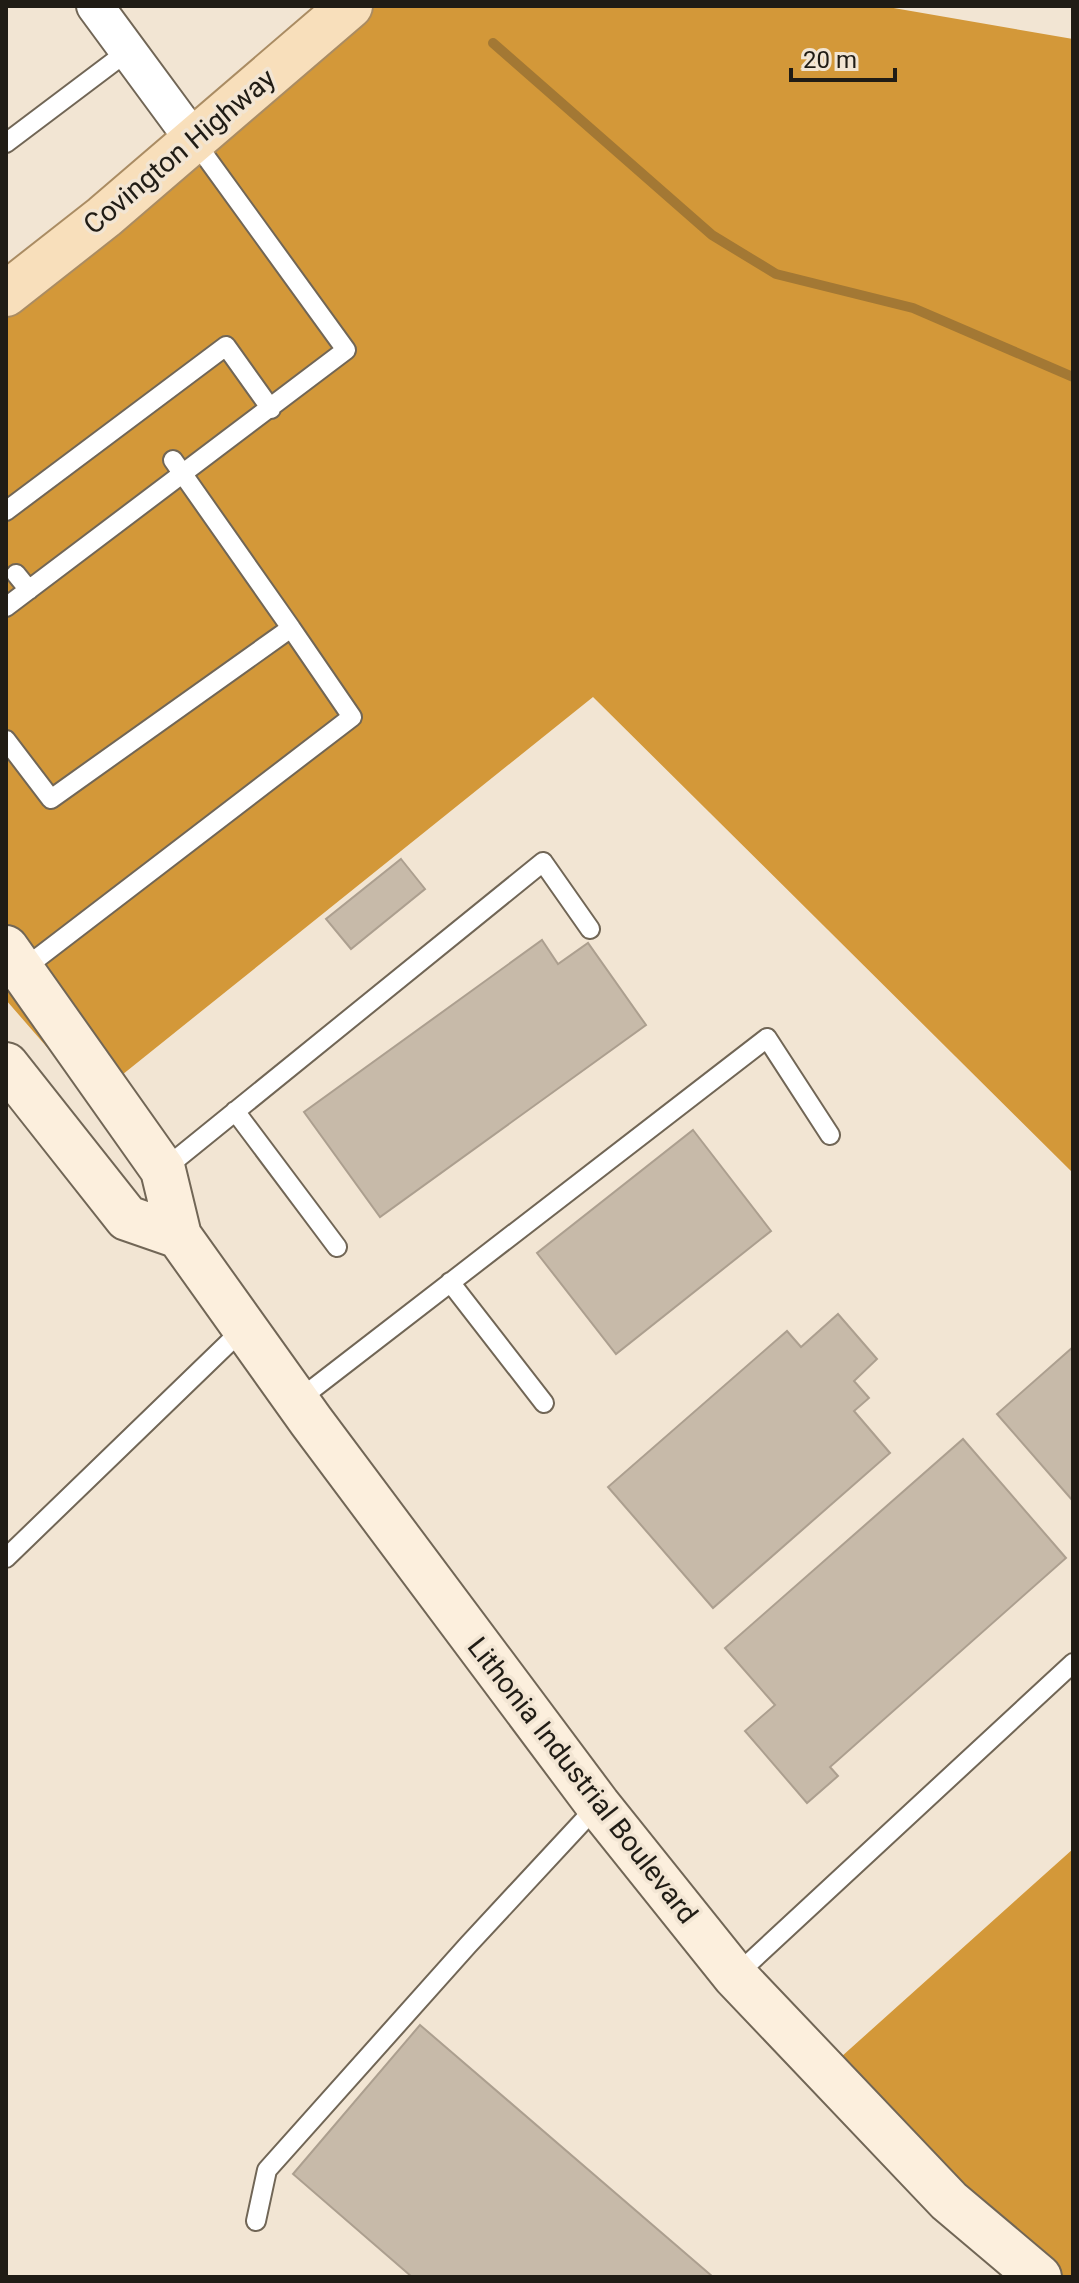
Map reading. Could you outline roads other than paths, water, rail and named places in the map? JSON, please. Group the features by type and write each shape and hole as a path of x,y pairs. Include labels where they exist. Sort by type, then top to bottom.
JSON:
{"main road":[{"name":"Covington Highway","path":"6,294 104,217 350,6"},
{"name":"Lithonia Industrial Boulevard","path":"11,967 163,1170 179,1236 297,1401 598,1805 735,1976 949,2201 1039,2277"},
{"path":"6,1065 127,1218 179,1236"}],"street":[{"path":"95,6 193,139"}],"lane":[{"path":"6,143 128,51"},
{"path":"6,607 93,542 119,511 216,440 271,409 346,350 193,139"},
{"path":"14,509 142,418 226,346 271,409"},
{"path":"11,967 352,717 179,467"},
{"path":"81,526 93,542"},
{"path":"50,550 61,566"},
{"path":"16,574 29,590"},
{"path":"6,740 51,799 291,628"},
{"path":"163,1170 543,862 590,929"},
{"path":"297,1401 767,1038 830,1135"},
{"path":"235,1111 337,1247"},
{"path":"450,1282 544,1403"},
{"path":"6,1558 244,1328"},
{"path":"735,1976 1073,1663"},
{"path":"256,2221 267,2170 598,1805"}],"waterway":[{"path":"493,43 712,235 776,274 913,308 1073,377"}]}
